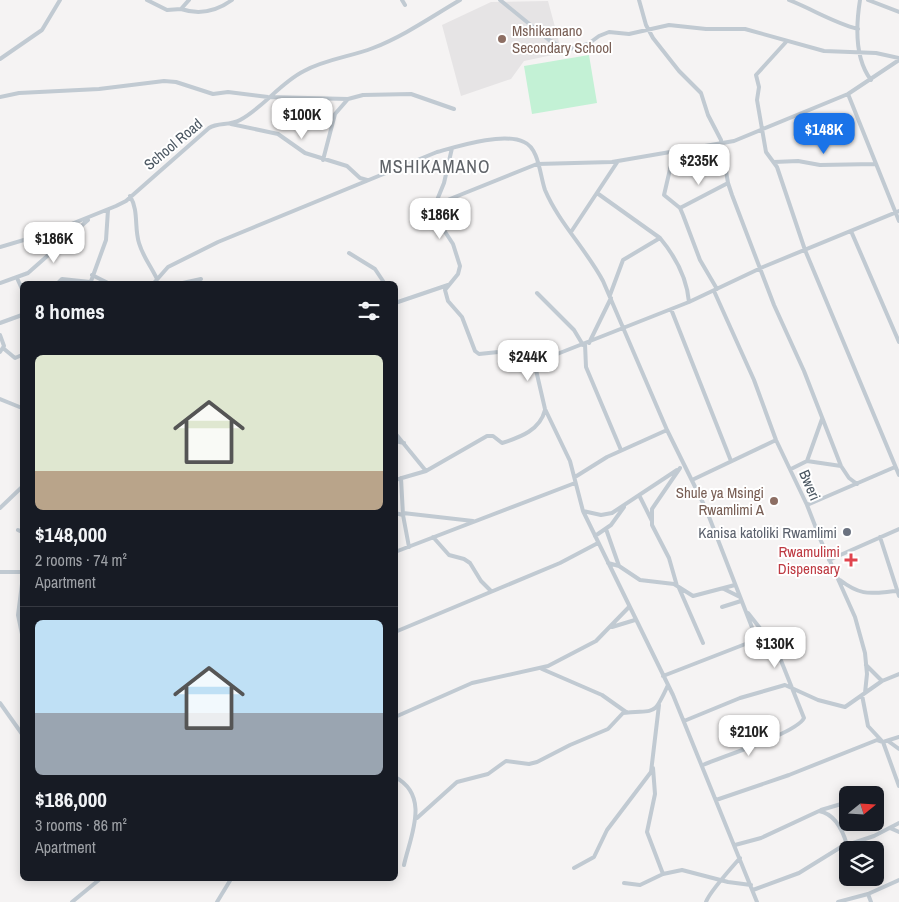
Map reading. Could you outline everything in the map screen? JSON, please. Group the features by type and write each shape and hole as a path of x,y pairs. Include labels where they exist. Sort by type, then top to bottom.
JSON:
{"street":[{"path":"0,59 42,30 60,0"},
{"path":"147,0 167,10 181,9 193,13 224,6 232,0"},
{"path":"181,9 189,0"},
{"path":"402,0 405,5"},
{"name":"School Road","path":"0,247 108,210 130,196 209,128 230,124 243,119 302,71 339,56 371,48 410,31 460,0"},
{"path":"500,0 550,40 566,50 588,44 609,32 629,34 669,24 714,30 746,29 786,42 829,52 879,54 899,59"},
{"path":"639,0 647,28 679,71 700,91 722,145 728,183 761,268 841,466 849,478 857,484"},
{"path":"789,0 817,11 841,24 858,29"},
{"path":"860,0 858,29 860,53 865,71 871,80"},
{"path":"868,0 899,12"},
{"path":"786,42 756,75 760,87 757,100 766,152 774,162 805,250 899,475"},
{"path":"435,205 537,164 618,161 722,145 848,94 899,59"},
{"path":"0,97 99,89 164,81 176,82 213,94 228,92 268,97 348,99 363,96 411,94 454,109"},
{"path":"848,94 899,220"},
{"path":"323,160 334,114 348,99"},
{"path":"230,124 278,134 305,153 347,166 360,178 369,180"},
{"path":"155,281 168,267 217,242 452,148 483,142 515,139 533,148 548,197 591,258 610,296 682,466 692,480 706,509 754,634 748,643 664,676"},
{"path":"452,148 444,183 435,205 438,221 453,244 460,266 455,278 445,290 446,297 462,316 475,351 479,354 508,351 524,354 541,362"},
{"name":"Bweri","path":"674,152 664,195 680,208 700,260 754,380 776,440 807,505 860,632 866,664 863,694 868,726 884,741"},
{"path":"572,232 618,161"},
{"path":"774,162 798,161 820,165 875,164"},
{"path":"680,208 728,183"},
{"path":"596,193 660,238 680,270 687,287 689,302"},
{"path":"130,196 136,208 139,245 147,265 157,278"},
{"path":"90,281 106,240 108,210"},
{"path":"757,902 703,765 664,676 583,511 575,477 545,409 536,376 537,366 541,362 689,302 761,268 897,212"},
{"path":"0,283 17,278 28,272 92,216"},
{"path":"851,231 897,331 899,342"},
{"path":"621,450 586,367 586,344 610,296 623,260 660,238"},
{"path":"349,253 375,269 383,281"},
{"path":"92,275 104,281"},
{"path":"17,278 20,285"},
{"path":"60,281 62,279 76,281"},
{"path":"192,281 201,279"},
{"path":"398,303 448,285"},
{"path":"537,293 586,344"},
{"path":"671,309 731,461"},
{"path":"0,323 20,316"},
{"path":"0,335 4,348 14,358 20,356"},
{"path":"0,352 4,348"},
{"path":"0,399 20,406"},
{"path":"398,479 426,471 483,438 493,436 502,443 533,429 540,424 545,409"},
{"path":"807,460 822,419"},
{"path":"575,477 594,464 621,450 667,430"},
{"path":"398,436 426,471"},
{"path":"692,480 776,440"},
{"path":"398,442 404,443"},
{"path":"791,469 807,460 841,466"},
{"path":"583,511 606,515 624,507 682,466"},
{"path":"652,521 653,507 682,466"},
{"path":"807,505 895,467"},
{"path":"401,478 403,514 409,547"},
{"path":"848,487 849,478"},
{"path":"398,551 575,483"},
{"path":"0,508 20,489"},
{"path":"640,496 670,558 677,586 703,643"},
{"path":"594,536 615,520 624,507"},
{"path":"398,513 474,521"},
{"path":"606,528 619,566"},
{"path":"829,560 899,529"},
{"path":"880,537 899,596"},
{"path":"432,538 449,555 470,563 481,581 492,591"},
{"path":"398,631 560,563 598,544"},
{"path":"608,563 619,566 640,580 677,586 693,596 735,585"},
{"path":"0,572 20,572"},
{"path":"838,579 850,589 865,594 897,591"},
{"path":"723,589 740,599"},
{"path":"722,607 740,599"},
{"path":"20,600 18,615 20,624"},
{"path":"398,716 472,683 542,669 590,646 629,607"},
{"path":"703,765 788,731 801,722 803,714 775,648 746,611"},
{"path":"612,626 635,620"},
{"path":"866,664 882,681"},
{"path":"542,669 602,695 627,712"},
{"path":"684,721 758,692 785,685 804,695 845,707 882,681 899,674"},
{"path":"663,874 647,832 655,794 653,767 660,705 668,685"},
{"path":"0,703 20,731"},
{"path":"417,818 457,782 488,774 506,761 529,764 549,757 570,745 608,729 618,716 627,712 644,713 660,705"},
{"path":"716,800 789,776 872,741 884,741 899,737"},
{"path":"884,741 899,750"},
{"path":"884,741 899,786"},
{"path":"574,868 592,860 607,830 637,788 648,777 653,767"},
{"path":"398,780 410,791 417,818 404,865"},
{"path":"735,845 761,838 819,811 839,805"},
{"path":"819,811 825,812 835,820 845,841"},
{"path":"857,841 899,823"},
{"path":"890,828 899,832"},
{"path":"753,890 799,873 839,850"},
{"path":"706,902 710,892 723,880 740,858"},
{"path":"624,883 640,885 663,874 690,871 751,885"},
{"path":"838,902 868,894 899,880"},
{"path":"72,902 98,881"},
{"path":"217,902 230,881"},
{"path":"868,894 871,902"}],"shaded area":[{"name":"Mshikamano Secondary School","path":"548,1 562,53 524,61 511,79 461,96 442,25 491,2"}],"green space":[{"path":"589,55 597,103 532,114 524,66"}],"place":[{"name":"Mshikamano Secondary School","path":"502,39"},
{"name":"Shule ya Msingi Rwamlimi A","path":"774,501"},
{"name":"Kanisa katoliki Rwamlimi","path":"847,532"},
{"name":"Rwamulimi Dispensary","path":"851,560"}],"district":[{"name":"MSHIKAMANO","path":"435,166"}]}
